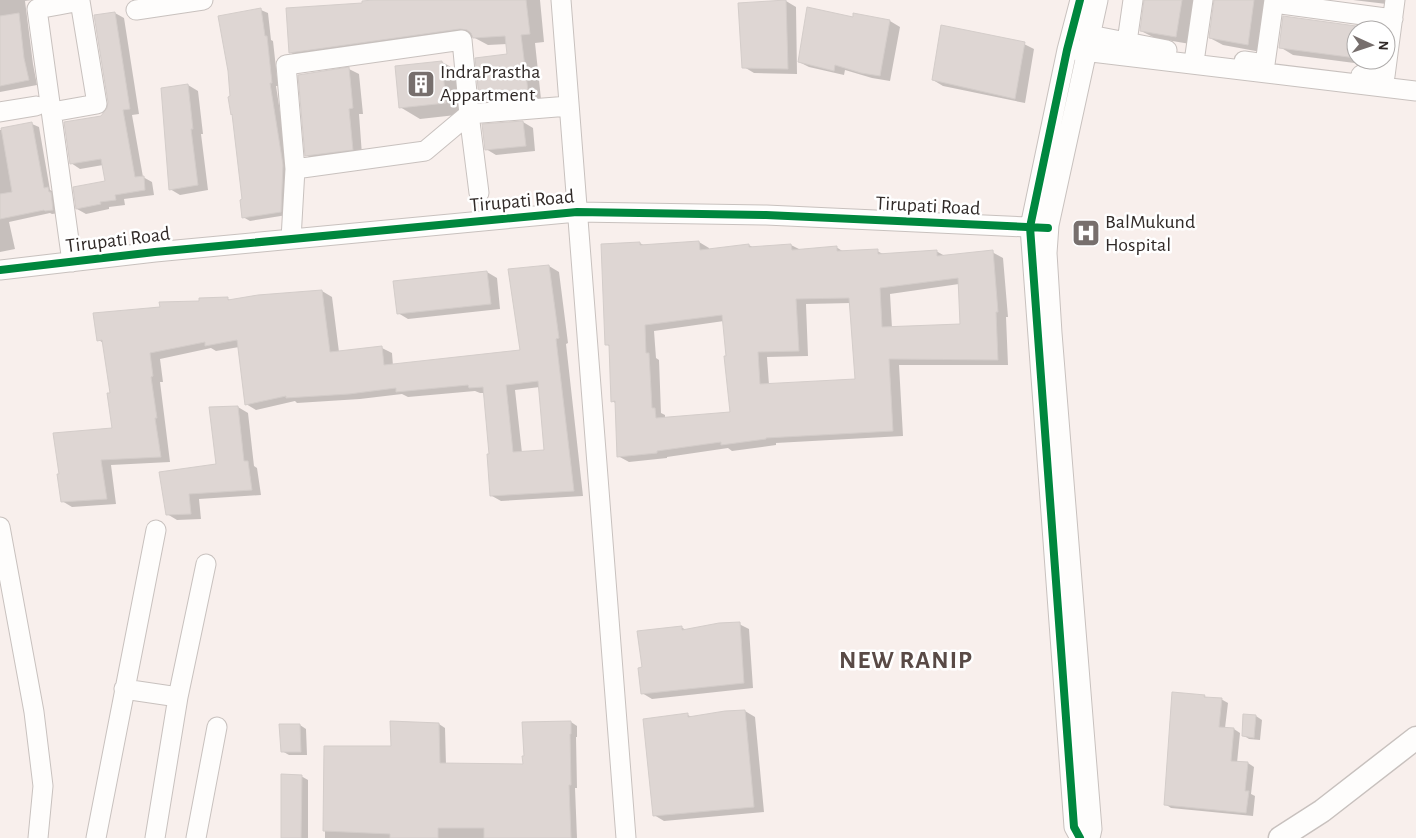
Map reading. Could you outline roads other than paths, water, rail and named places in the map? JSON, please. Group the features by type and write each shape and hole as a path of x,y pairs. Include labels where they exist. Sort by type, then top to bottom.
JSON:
{"main road":[{"path":"1280,838 1322,811 1416,738"}],"street":[{"path":"136,10 203,0"},
{"path":"561,0 626,838"},
{"path":"1080,0 1067,50 1030,227 1074,828 1080,838"},
{"path":"1090,838 1092,829 1047,253 1048,228 1098,0"},
{"path":"1127,42 1133,0"},
{"path":"1195,55 1203,0"},
{"path":"1067,50 1088,43 1127,42 1195,55 1382,77 1385,76 1395,0"},
{"path":"0,112 44,109 97,104 83,1 58,2 38,8 44,109 72,262"},
{"path":"1265,64 1274,1 1393,19"},
{"path":"291,239 295,169 286,65 462,40 479,193"},
{"path":"1088,43 1416,91"},
{"path":"295,169 425,151 469,114 569,106"},
{"name":"Tirupati Road","path":"0,270 291,239 578,212 766,215 1048,228"},
{"path":"0,527 35,722 43,786 38,838"},
{"path":"96,838 156,530"},
{"path":"155,838 178,696 206,564"},
{"path":"124,689 178,696"},
{"path":"196,838 217,727"}],"place":[{"name":"IndraPrastha Appartment","path":"421,84"},
{"name":"BalMukund Hospital","path":"1086,233"}],"district":[{"name":"NEW RANIP","path":"906,660"}]}
